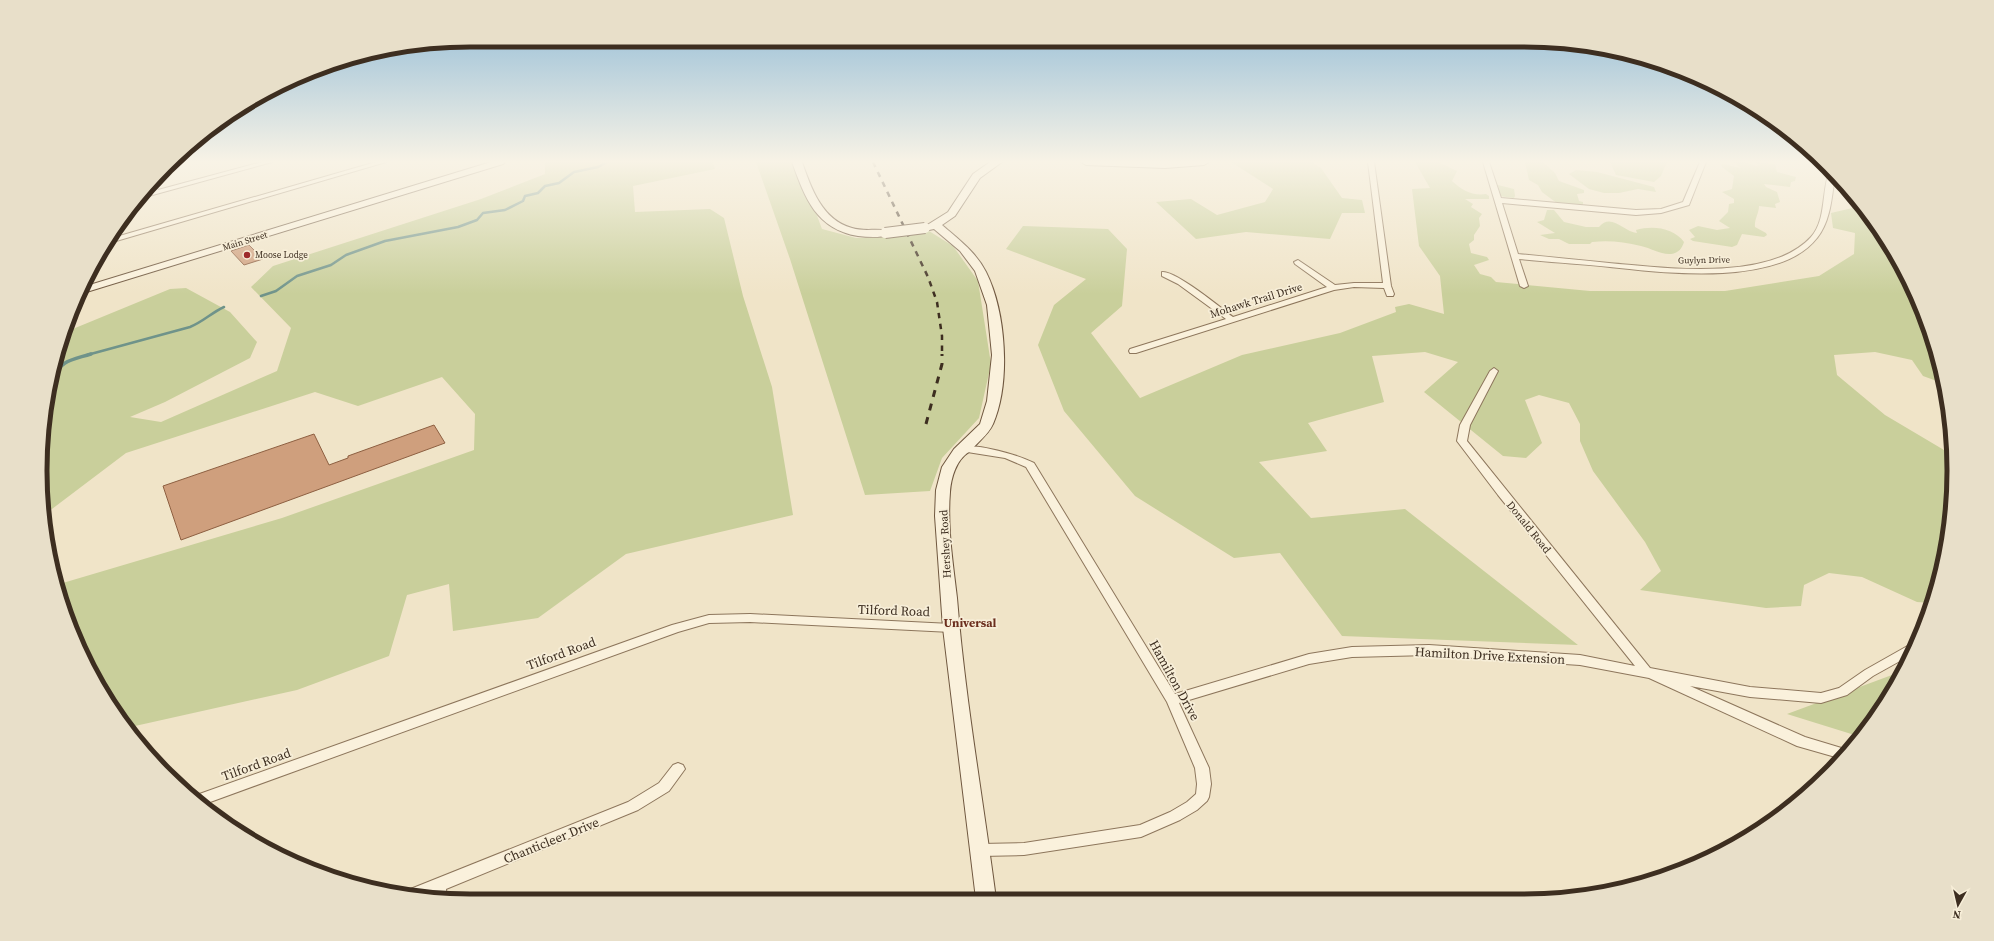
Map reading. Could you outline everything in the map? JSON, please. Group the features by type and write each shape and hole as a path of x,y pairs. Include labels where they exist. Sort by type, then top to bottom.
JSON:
{"street":[{"path":"115,240 231,206"},
{"name":"Main Street","path":"88,289 357,206"},
{"path":"817,206 824,218 846,231 868,234 884,234 930,226 951,216 957,206"},
{"name":"Mohawk Trail Drive","path":"1133,351 1333,288 1354,285 1389,290 1377,206"},
{"path":"1500,206 1524,286"},
{"path":"1558,206 1619,212 1660,211 1680,206"},
{"name":"Guylyn Drive","path":"1516,256 1696,271 1731,270 1765,264 1794,254 1807,246 1816,236 1821,227 1825,206"},
{"name":"Hershey Road","path":"930,226 954,240 971,258 980,271 993,305 998,355 993,401 986,425 952,460 943,490 942,516 950,628 981,850 985,894"},
{"path":"1298,262 1333,288"},
{"path":"1165,274 1181,282 1231,319"},
{"name":"Donald Road","path":"1494,371 1465,425 1462,441 1502,494 1646,671"},
{"name":"Hamilton Drive","path":"964,449 1004,454 1020,458 1030,465 1172,700 1202,768 1204,784 1202,797 1192,806 1175,816 1141,831 1024,849 981,850"},
{"name":"Tilford Road","path":"203,798 676,628 709,619 750,618 950,628"},
{"name":"Hamilton Drive Extension","path":"1172,700 1309,659 1352,652 1428,650 1580,660 1646,671 1750,692 1821,698 1843,692 1869,673 1906,652"},
{"name":"Hamilton Drive Extension","path":"1646,671 1802,742 1839,753"},
{"name":"Chanticleer Drive","path":"439,892 633,806 664,787 678,769"}],"green space":[{"path":"460,206 635,206 635,212 710,209 724,218 743,296 772,387 793,515 626,554 538,618 453,631 449,584 407,595 389,656 297,690 134,726 118,706 91,658 79,633 62,583 282,518 474,450 475,414 442,377 358,406 315,392 126,453 49,511 47,470 51,415 61,361 71,330 170,289 186,288 230,312 257,342 250,358 165,402 130,417 161,422 277,371 291,328 251,287 273,266"},
{"path":"771,206 813,206 822,229 856,238 890,237 929,231 953,246 978,281 991,364 979,418 942,458 930,491 865,495 790,259"},
{"path":"1160,206 1202,206 1217,215 1251,206 1363,206 1365,213 1342,213 1330,239 1246,232 1196,239"},
{"path":"1414,206 1472,206 1471,207 1482,214 1479,218 1480,226 1474,235 1474,240 1469,244 1471,253 1487,257 1489,260 1474,265 1480,274 1491,277 1496,282 1590,291 1725,291 1819,276 1854,254 1855,233 1833,228 1831,213 1855,207 1876,235 1915,308 1925,334 1938,381 1923,376 1912,360 1875,352 1834,355 1837,375 1885,415 1944,450 1947,457 1947,470 1943,526 1939,553 1926,603 1917,602 1862,577 1829,573 1804,585 1801,606 1766,608 1640,590 1661,571 1645,542 1593,471 1580,441 1580,424 1569,403 1539,395 1525,400 1542,443 1526,458 1503,456 1424,392 1458,362 1425,352 1372,356 1384,402 1308,423 1327,451 1259,462 1311,518 1405,509 1578,645 1342,636 1280,553 1234,558 1135,496 1064,411 1038,345 1054,305 1086,279 1006,249 1023,226 1108,229 1127,249 1122,306 1091,333 1140,398 1242,355 1340,333 1396,312 1395,307 1409,304 1444,314 1440,276 1419,246"},
{"path":"1729,206 1775,206 1776,208 1759,206 1755,227 1766,233 1767,235 1764,237 1742,234 1737,245 1732,247 1693,241 1690,239 1695,237 1689,230 1698,226 1717,230 1730,228 1719,221 1728,212"},
{"path":"1547,210 1554,210 1564,222 1586,227 1599,227 1608,221 1637,233 1636,230 1649,228 1663,229 1680,237 1684,242 1680,250 1671,254 1629,243 1598,241 1590,244 1569,244 1559,239 1549,239 1540,235 1555,233 1537,222 1544,220"},
{"path":"1894,674 1876,706 1854,735 1787,714"}],"building":[{"name":"Moose Lodge","path":"249,245 263,259 244,265 231,251"},
{"path":"434,425 445,443 181,540 163,486 314,434 329,465 348,458 348,456"}],"waterway":[{"path":"261,296 276,291 297,276 331,265 346,255 385,241 458,227 477,220 483,213 505,210 513,206"},
{"path":"87,355 190,327 224,307"},
{"path":"59,369 68,362 91,354"}],"railway":[{"path":"894,206 928,277 937,302 942,336 942,364 926,424"}],"place":[{"name":"Moose Lodge","path":"247,255"}],"district":[{"name":"Universal","path":"970,623"}]}
